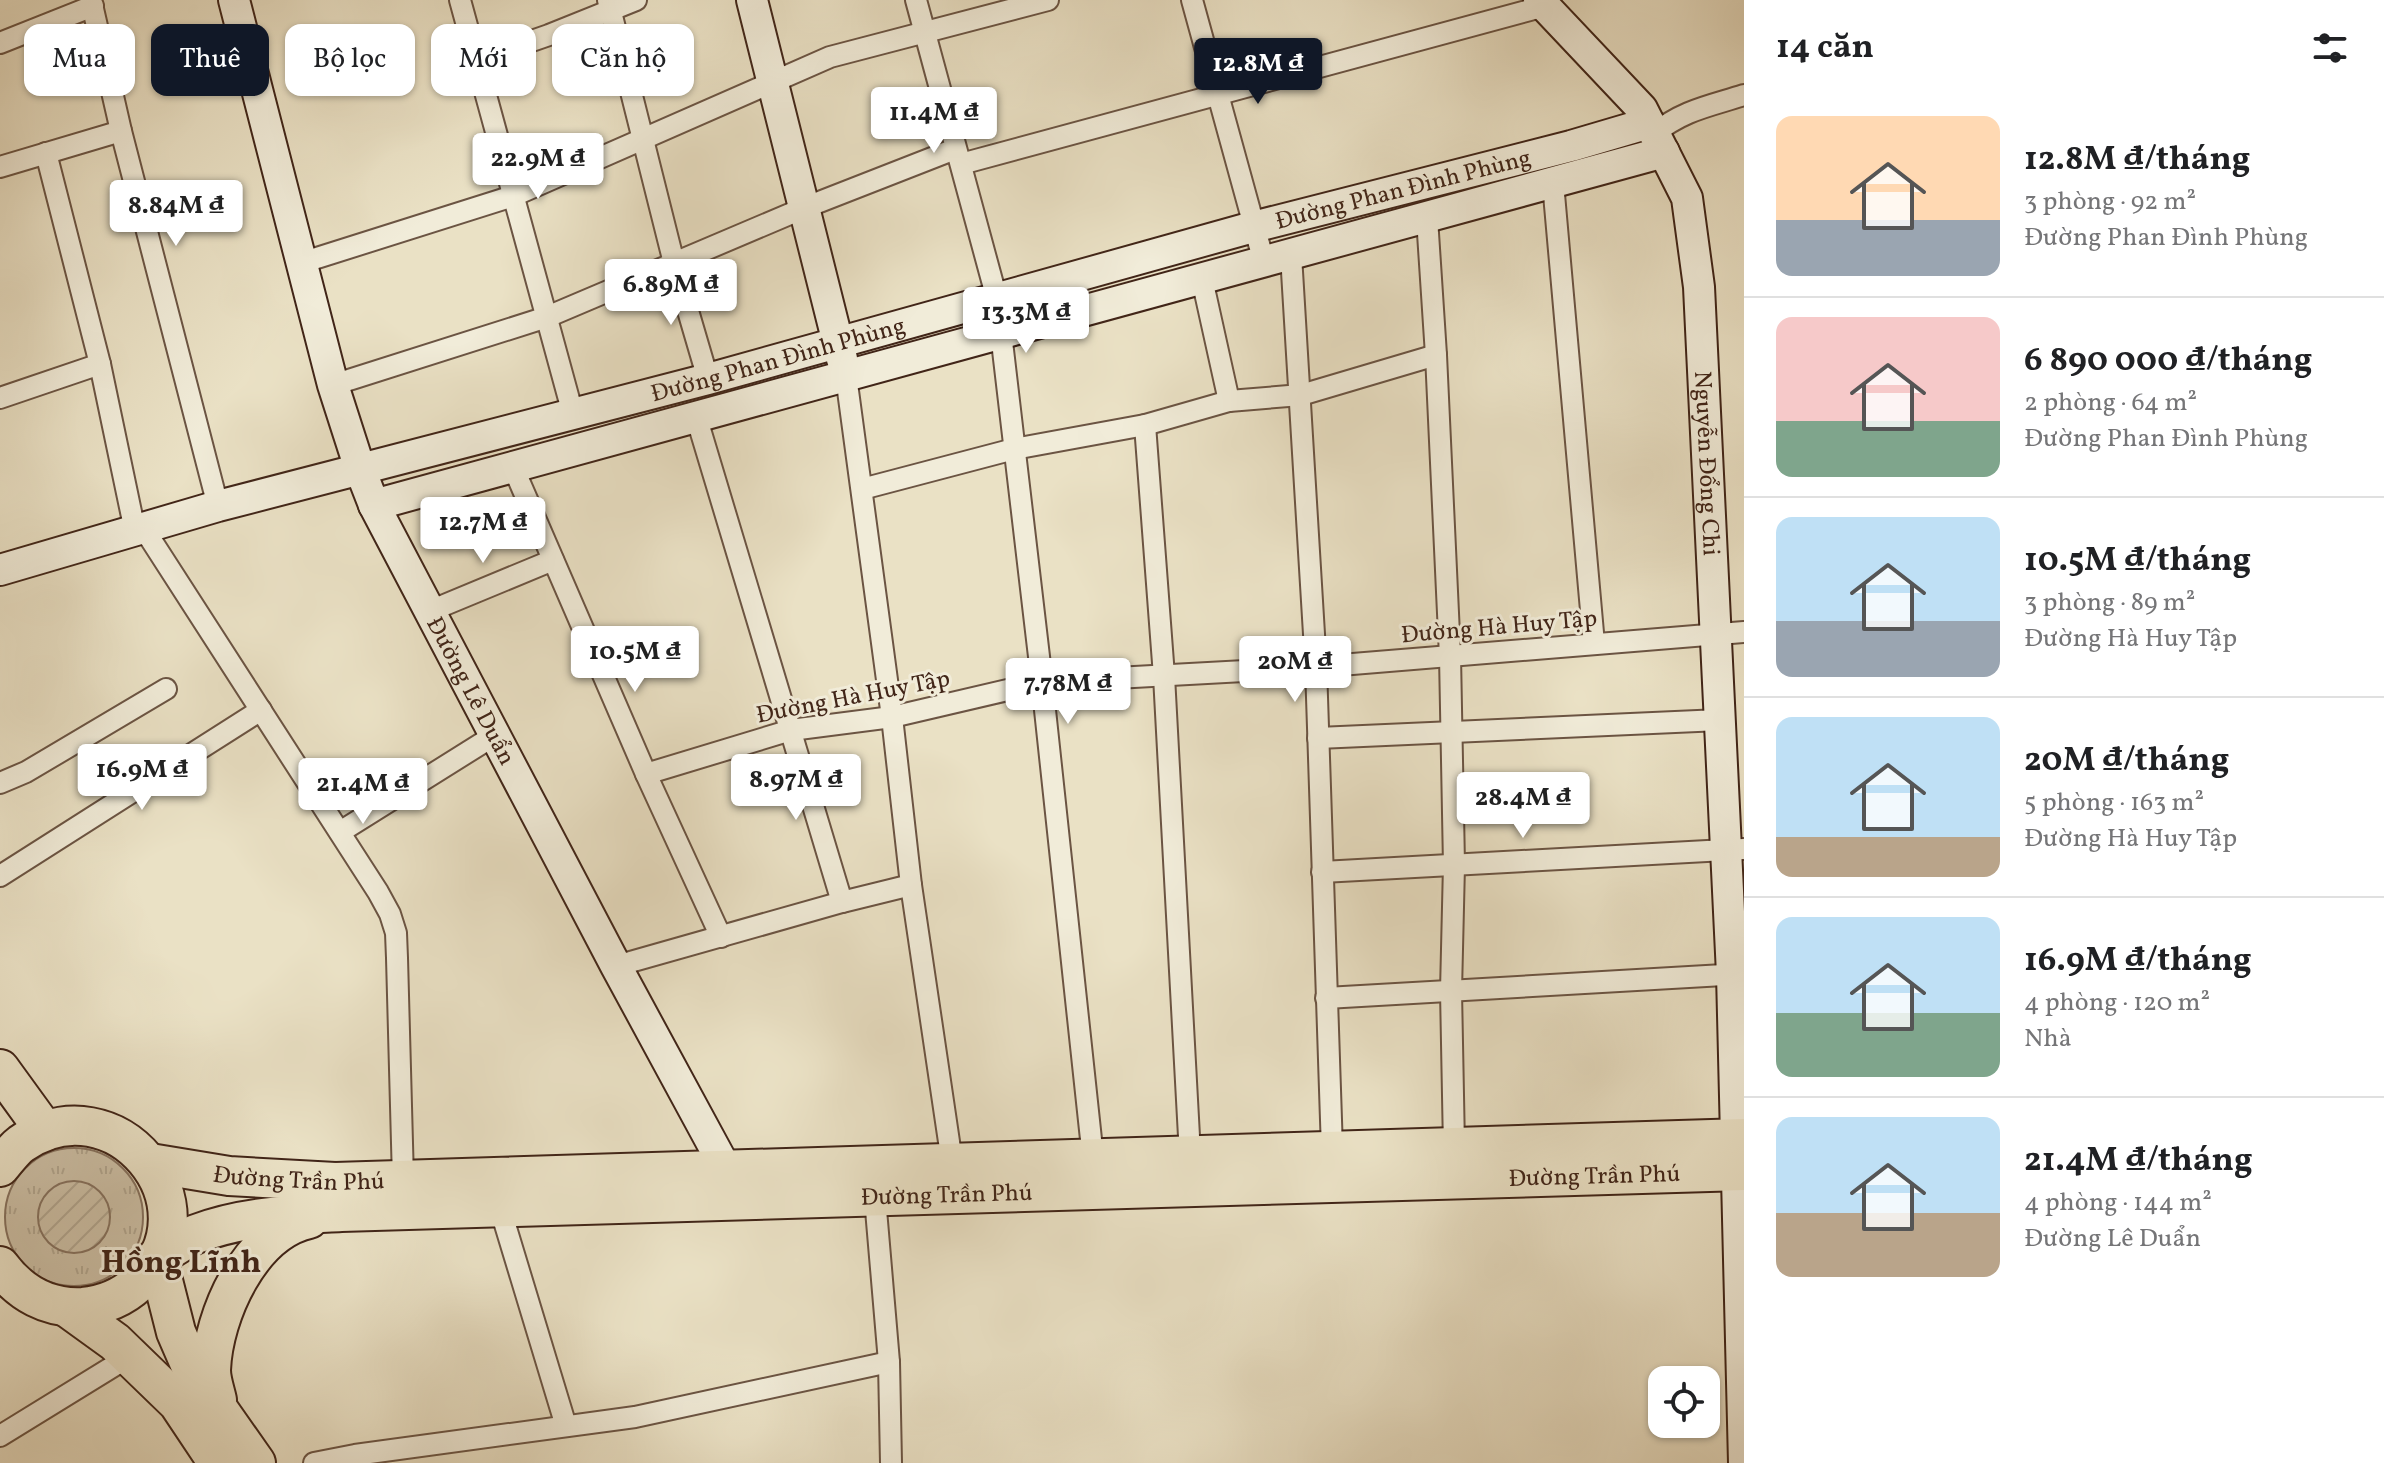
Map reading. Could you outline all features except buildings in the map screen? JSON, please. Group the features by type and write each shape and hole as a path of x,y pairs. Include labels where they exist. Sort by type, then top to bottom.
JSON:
{"highway":[{"path":"0,1069 45,1131"},
{"path":"0,1167 19,1145 45,1131 74,1126 103,1130 130,1143 150,1163 164,1189 168,1218 163,1247 149,1273 127,1293 99,1305 53,1304 0,1293"},
{"name":"Đường Trần Phú","path":"150,1163 229,1176 335,1182 1454,1147 1740,1155"},
{"name":"Đường Trần Phú","path":"157,1257 194,1235 268,1216 875,1198 1740,1155"},
{"path":"220,1411 211,1373 215,1341 226,1306 241,1274 259,1249 278,1232 299,1221 341,1212"},
{"path":"157,1257 176,1332 195,1376 256,1463"},
{"path":"0,1266 12,1282 115,1342 178,1403 218,1463"}],"street":[{"name":"Đường Lê Duẩn","path":"234,0 333,385 374,505 726,1169"},
{"path":"460,0 467,24"},
{"path":"536,36 610,5 636,0"},
{"path":"752,0 846,376 892,717 911,885 952,1162"},
{"path":"916,0 997,299 1093,1158"},
{"path":"301,263 513,196 830,57 1048,0"},
{"path":"1192,0 1253,227 1278,259 1301,395 1316,667 1332,1150"},
{"path":"0,43 92,3 121,131 218,506"},
{"path":"333,385 547,317 804,208 958,157 1217,94 1542,3"},
{"name":"Nguyễn Đổng Chi","path":"1542,3 1642,109 1687,198 1699,287 1730,632 1720,720 1735,850 1744,1463"},
{"path":"610,5 674,263 708,379"},
{"path":"1656,136 1670,120 1684,113 1744,95"},
{"path":"487,96 573,414"},
{"path":"0,167 121,131"},
{"name":"Đường Phan Đình Phùng","path":"374,505 1553,183 1656,136"},
{"name":"Đường Phan Đình Phùng","path":"0,570 218,506 708,379 1253,227 1571,146 1656,136"},
{"path":"46,153 140,530 261,710 390,914 396,933 403,1180"},
{"path":"1553,183 1594,644"},
{"path":"1427,218 1450,656 1454,1147"},
{"path":"1202,279 1229,401"},
{"path":"862,489 1014,449 1145,425 1229,401 1301,395 1436,355"},
{"path":"0,398 100,364"},
{"path":"696,416 842,902"},
{"path":"1145,425 1164,676 1190,1155"},
{"path":"513,467 646,774 721,937"},
{"path":"430,611 553,560"},
{"name":"Đường Hà Huy Tập","path":"646,774 791,730 892,717 1042,682 1316,667 1730,632"},
{"path":"0,783 26,772 166,689"},
{"path":"0,876 261,710"},
{"path":"1318,738 1720,720"},
{"path":"340,832 495,735"},
{"path":"1322,872 1735,850"},
{"path":"616,966 911,885"},
{"path":"1326,998 1738,974"},
{"path":"875,1198 889,1362 891,1463"},
{"path":"500,1208 566,1426"},
{"path":"0,1436 130,1356"},
{"path":"314,1463 635,1417 889,1362"}],"green space":[{"path":"74,1148 100,1154 122,1169 137,1191 143,1217 137,1243 122,1265 100,1280 74,1286 48,1280 26,1265 11,1243 5,1217 11,1191 26,1169 48,1154"},
{"path":"74,1181 100,1191 110,1217 100,1243 74,1253 48,1243 38,1217 48,1191"}],"district":[{"name":"Hồng Lĩnh","path":"181,1261"}]}
